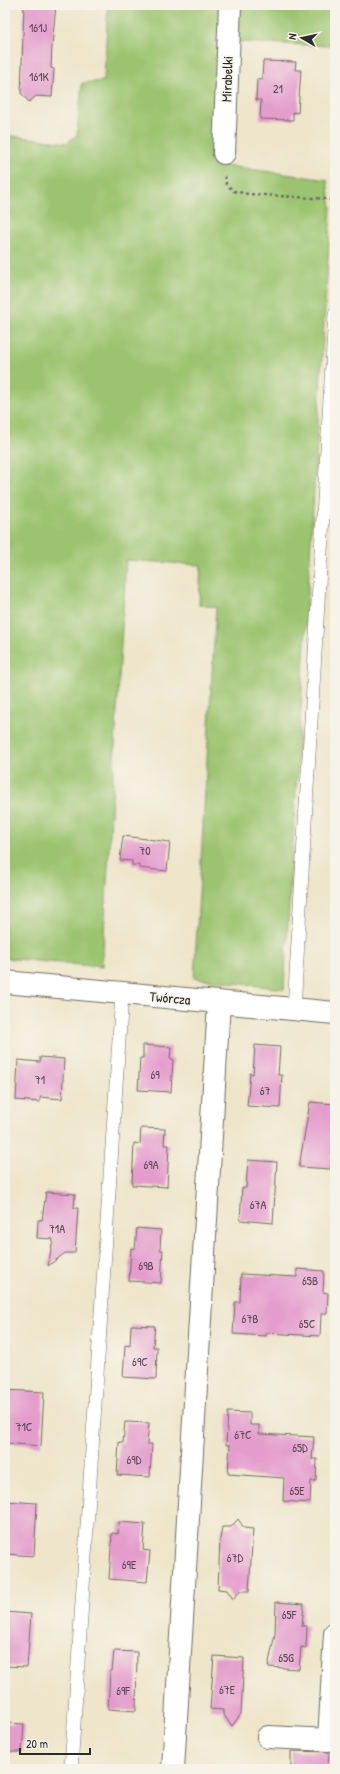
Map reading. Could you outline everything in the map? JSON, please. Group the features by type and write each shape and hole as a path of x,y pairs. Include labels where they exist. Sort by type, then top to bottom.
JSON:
{"street":[{"name":"Mirabelki","path":"224,153 230,5"},
{"name":"Twórcza","path":"5,982 335,1013"},
{"path":"173,1769 220,1003"},
{"path":"268,1737 329,1740 335,1634"}],"lane":[{"path":"294,1009 335,314"},
{"path":"71,1769 122,994"}],"path":[{"path":"224,153 226,184 234,191 248,194 328,199 335,201"}],"green space":[{"path":"108,5 222,5 214,164 327,180 331,207 284,989 194,978 216,607 199,605 201,565 126,560 102,967 5,958 5,135 67,143 77,135 82,83 104,81"},
{"path":"240,5 331,5 330,46 238,42"}],"building":[{"path":"24,5 56,5 51,68 54,69 52,97 36,96 29,102 21,93"},
{"path":"263,61 296,62 295,70 301,70 298,113 293,112 293,120 260,119 261,100 256,100 257,79 262,79"},
{"path":"123,836 170,842 167,871 139,868 139,865 132,865 132,861 120,860"},
{"path":"143,1045 171,1047 170,1059 173,1059 171,1092 138,1090 140,1058 143,1058"},
{"path":"255,1045 280,1047 278,1075 282,1075 280,1108 247,1106 250,1073 253,1074"},
{"path":"40,1057 64,1059 62,1099 40,1097 40,1102 16,1100 18,1060 40,1062"},
{"path":"310,1102 335,1104 333,1126 335,1126 335,1147 332,1147 331,1169 299,1167"},
{"path":"141,1128 165,1129 164,1145 169,1145 167,1187 132,1185 134,1143 140,1144"},
{"path":"248,1160 277,1162 273,1223 240,1220 242,1188 246,1188"},
{"path":"46,1192 75,1194 74,1208 78,1208 75,1253 65,1253 48,1266 53,1239 37,1238 38,1220 42,1220"},
{"path":"137,1228 161,1230 160,1250 163,1250 161,1283 129,1281 131,1248 135,1249"},
{"path":"297,1269 324,1271 323,1292 328,1293 327,1314 321,1314 320,1336 266,1333 266,1336 233,1334 235,1302 240,1302 241,1274 297,1277"},
{"path":"131,1325 155,1326 153,1347 157,1347 156,1379 123,1377 125,1345 130,1346"},
{"path":"5,1390 44,1392 41,1446 5,1443"},
{"path":"228,1412 250,1413 250,1425 259,1425 259,1434 314,1437 312,1459 317,1459 316,1481 311,1481 310,1503 283,1501 284,1478 228,1474 230,1445 226,1445"},
{"path":"125,1422 149,1423 147,1444 152,1444 150,1477 117,1475 119,1442 123,1443"},
{"path":"5,1501 37,1503 34,1556 5,1554"},
{"path":"238,1519 244,1528 253,1529 249,1591 240,1591 233,1599 227,1590 218,1589 220,1539 222,1527 231,1527"},
{"path":"119,1522 145,1524 143,1550 150,1551 147,1582 109,1579 112,1533 118,1534"},
{"path":"276,1602 304,1604 302,1626 307,1626 306,1648 301,1647 299,1669 268,1667 275,1634"},
{"path":"5,1612 31,1614 27,1667 5,1666"},
{"path":"114,1651 137,1652 136,1711 108,1709 110,1671 112,1671"},
{"path":"214,1656 244,1658 241,1714 232,1726 223,1714 223,1710 210,1709"},
{"path":"5,1723 24,1724 22,1752 5,1752"},
{"path":"291,1751 329,1752 328,1769 297,1769 297,1767 291,1767"}]}
